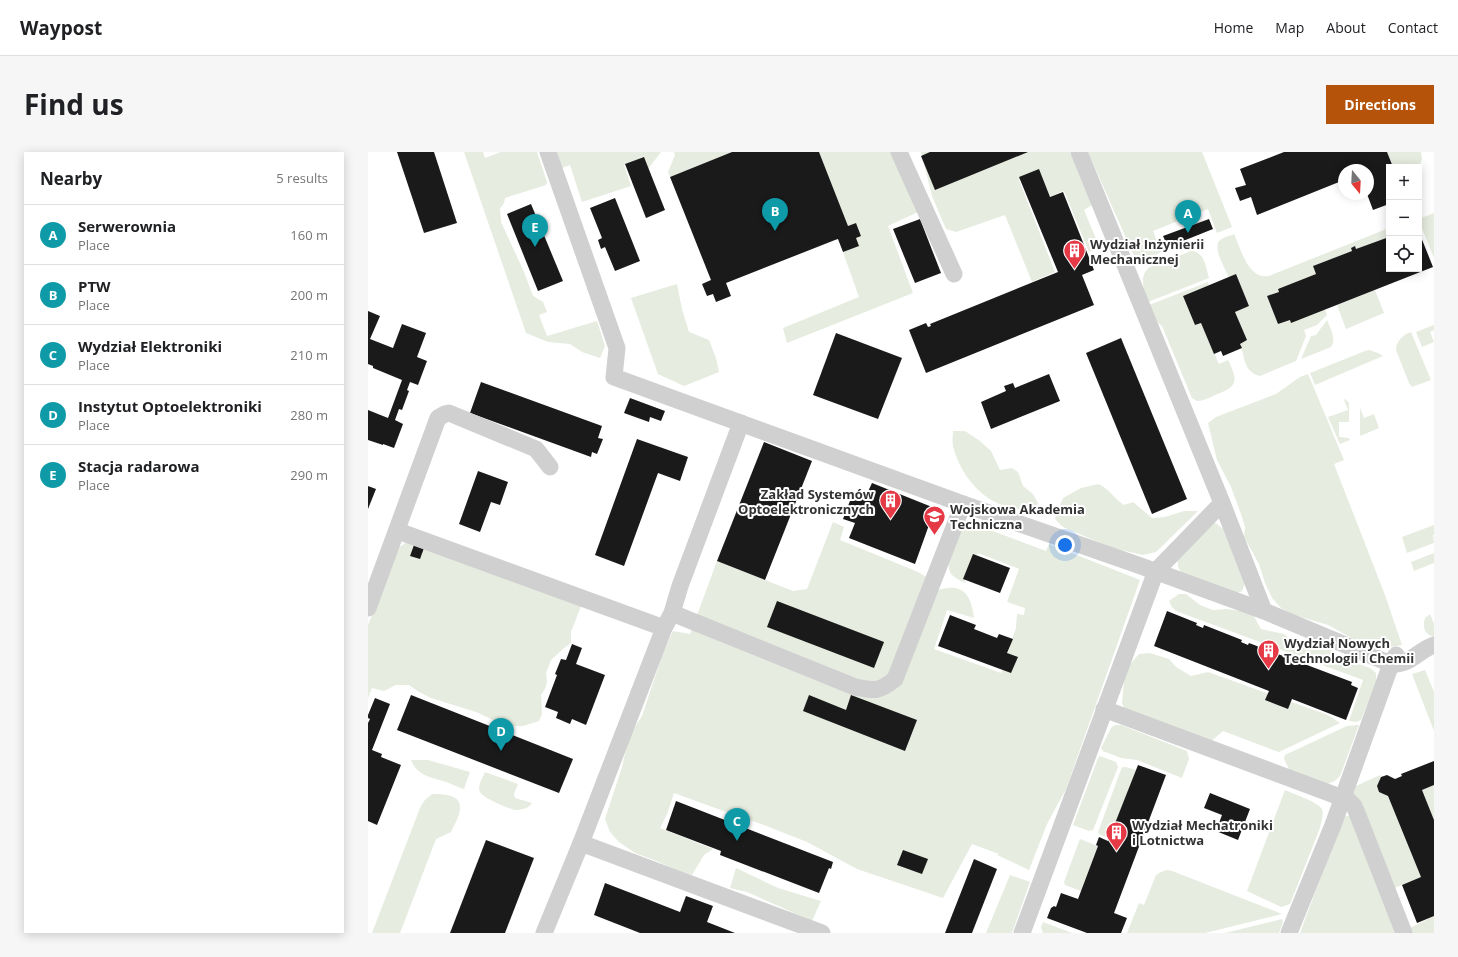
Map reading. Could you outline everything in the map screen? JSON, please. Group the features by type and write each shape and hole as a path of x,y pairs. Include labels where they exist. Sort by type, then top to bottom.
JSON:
{"lane":[{"path":"548,152 617,348 614,377 963,504 1264,610 1390,664 1399,664 1414,658 1430,647"},
{"path":"899,152 954,274"},
{"path":"1079,152 1264,610"},
{"path":"368,608 398,531 438,418 449,413 536,449 550,468"},
{"path":"544,933 581,843 664,628 672,613 680,586 741,423"},
{"path":"1022,933 1156,571 1222,503"},
{"path":"672,613 855,687 873,691 885,687 895,678 963,504"},
{"path":"398,531 664,628"},
{"path":"1288,933 1333,825 1390,664"},
{"path":"1104,709 1348,800 1354,806 1404,933"},
{"path":"581,843 822,933"}],"shaded area":[{"path":"464,152 483,152 485,158 501,152 537,152 547,182 546,185 505,198 500,209 501,222 524,272 533,296 543,302 547,312 539,315 547,336 597,321 605,346 600,358 582,352 570,344 548,342 526,333"},
{"path":"557,152 661,152 648,169 643,157 624,165 631,186 582,202 570,165 562,168"},
{"path":"674,152 732,152 670,177 668,172 675,155"},
{"path":"819,152 892,152 918,212 888,226 913,293 787,343 783,328 859,297 843,252 856,238 861,235 856,223 848,226"},
{"path":"921,152 1070,152 1092,205 1084,210 1099,246 1089,252 1064,191 1048,197 1037,172 1019,180 1055,272 1032,282 1005,215 956,232 946,229 932,196"},
{"path":"1088,152 1202,152 1232,227 1217,233 1208,209 1153,231 1161,252 1146,260 1139,261 1134,256"},
{"path":"1387,152 1421,152 1422,159 1420,164 1392,164"},
{"path":"1434,213 1434,258 1422,228 1422,218"},
{"path":"1386,229 1386,238 1356,249 1355,246 1351,248 1352,251 1313,266 1316,274 1278,289 1279,292 1267,296 1278,324 1325,309 1327,315 1317,325 1304,330 1306,336 1296,361 1260,376 1250,371 1240,344 1247,340 1235,312 1249,306 1236,274 1229,277 1222,264 1217,248 1219,241 1234,234 1246,262 1251,268 1262,276 1269,276"},
{"path":"1191,251 1196,252 1202,257 1209,278 1148,302 1143,283 1146,271 1150,267"},
{"path":"1208,282 1209,285 1183,296 1195,325 1201,323 1219,364 1228,360 1232,367 1235,379 1232,386 1228,389 1206,399 1197,401 1192,398 1162,326 1155,320 1149,305"},
{"path":"677,284 682,309 689,332 709,340 716,358 719,372 684,386 658,374 631,298"},
{"path":"1375,290 1384,313 1346,329 1337,305"},
{"path":"1327,320 1333,337 1333,344 1331,347 1301,359 1311,336 1316,335"},
{"path":"1434,325 1434,330 1430,332 1434,342 1422,347 1416,332"},
{"path":"1411,332 1431,380 1412,387 1396,350 1400,339"},
{"path":"1369,350 1383,356 1315,385 1310,373"},
{"path":"1308,374 1344,460 1334,464 1385,595 1402,645 1384,648 1368,647 1328,625 1291,614 1281,608 1272,598 1259,564 1244,537 1245,527 1241,514 1231,487 1217,460 1208,423 1216,417 1276,394 1300,377"},
{"path":"1345,399 1349,403 1349,422 1339,422 1339,437 1349,438 1350,440 1340,444 1328,417 1348,410 1344,400"},
{"path":"1360,408 1364,418 1374,414 1379,428 1360,436"},
{"path":"953,431 965,431 980,441 991,451 1000,470 1012,468 1018,472 1023,486 1033,494 1038,503 1035,512 1005,506 988,498 976,488 962,469 955,454 953,446"},
{"path":"1098,484 1105,488 1124,505 1133,502 1152,518 1165,517 1184,511 1198,511 1156,552 1143,555 1112,548 1063,527 1055,519 1063,498 1081,488"},
{"path":"966,521 1046,551 1049,544 1140,580 1066,789 1047,824 1029,870 997,855 999,854 972,844 943,898 857,869 807,842 674,793 667,814 660,828 713,849 704,855 692,875 635,853 619,842 610,832 605,819 622,767 629,736 642,716 663,653 673,631 690,634 717,561 793,591 807,589 833,522 844,527 840,540 918,572 926,577 935,591 952,588 963,591 973,609 974,618 947,610 934,649 1001,673 1016,628 1017,614 1024,615 1025,608 1007,602 1019,569 978,553 967,571 965,583 954,577 949,570 949,562 961,525"},
{"path":"1214,523 1223,529 1245,583 1242,591 1235,594 1182,573 1178,567 1178,560"},
{"path":"1434,525 1434,543 1407,553 1402,537"},
{"path":"407,542 583,601 571,632 571,643 551,660 546,673 547,682 541,695 542,714 539,721 523,726 506,726 476,712 431,698 409,685 396,685 384,691 372,688 368,698 368,625 398,548"},
{"path":"1434,553 1434,563 1414,571 1411,562"},
{"path":"1179,594 1186,594 1200,605 1213,610 1227,609 1252,613 1261,629 1284,634 1296,643 1331,650 1342,658 1370,668 1376,673 1376,682 1361,720 1356,722 1349,721 1363,680 1176,611 1169,601"},
{"path":"1430,614 1434,624 1434,637 1426,632 1424,627 1425,618"},
{"path":"1150,653 1169,659 1176,667 1191,676 1208,672 1328,715 1340,723 1279,752 1223,731 1209,743 1126,712 1122,703 1125,670 1139,654"},
{"path":"1425,670 1434,692 1434,731 1412,674"},
{"path":"1115,725 1121,725 1187,751 1189,759 1182,778 1137,760 1121,758 1103,751 1101,748 1111,728"},
{"path":"1359,725 1340,776 1336,780 1326,785 1291,773 1284,759 1285,755 1347,726"},
{"path":"1100,756 1116,762 1118,767 1093,830 1089,831 1073,825"},
{"path":"411,760 428,760 470,772 464,789 424,775 417,769"},
{"path":"1122,767 1136,770 1110,838 1100,835 1098,832"},
{"path":"485,772 518,784 514,794 515,798 532,803 521,810 516,810 486,797 479,790"},
{"path":"1380,775 1381,777 1377,787 1379,792 1388,796 1421,877 1392,889 1353,794 1356,786"},
{"path":"1434,785 1434,820 1422,790"},
{"path":"1285,790 1320,806 1323,814 1320,828 1290,904 1281,907 1247,891"},
{"path":"432,794 450,796 457,800 460,808 457,820 451,832 436,839 400,933 372,933 420,808 424,801"},
{"path":"1351,816 1400,933 1300,933 1343,817"},
{"path":"1080,839 1098,846 1081,891 1065,885 1064,882"},
{"path":"736,868 778,888 821,901 812,921 747,892 730,888"},
{"path":"1167,870 1282,914 1205,933 1127,933 1139,903 1144,905 1156,875"},
{"path":"1010,875 1030,882 1012,933 986,933"},
{"path":"1434,916 1434,933 1409,933 1408,929"},
{"path":"1282,919 1283,922 1279,933 1225,933"},
{"path":"1043,922 1072,933 1043,933 1041,927"}],"building":[{"path":"397,152 434,152 457,223 424,233"},
{"path":"732,152 819,152 848,226 856,223 861,236 856,238 859,246 843,252 838,239 726,283 731,296 716,302 713,294 707,296 702,284 711,280 670,177"},
{"path":"930,152 1028,152 935,190 921,156"},
{"path":"1284,152 1387,152 1392,164 1386,164 1386,205 1373,210 1369,200 1374,200 1374,164 1338,164 1338,182 1257,215 1251,197 1240,201 1235,188 1246,185 1240,169"},
{"path":"644,157 665,210 646,218 625,164"},
{"name":"Wydział Inżynierii Mechanicznej","path":"1039,169 1050,197 1063,192 1094,270 1082,275 1094,305 926,373 909,330 926,323 928,327 931,326 930,324 1058,272 1019,177"},
{"path":"615,198 640,261 615,271 605,247 601,249 598,240 602,238 590,208"},
{"path":"531,204 563,281 538,291 507,214"},
{"path":"920,219 941,273 915,283 893,229"},
{"path":"1209,219 1213,229 1168,247 1163,236"},
{"path":"1386,238 1386,272 1420,272 1291,323 1290,320 1278,324 1267,296 1279,292 1278,289 1316,274 1313,266 1352,251 1351,248 1355,246 1356,249"},
{"path":"1422,240 1433,267 1422,271"},
{"name":"Wydział Inżynierii Mechanicznej","path":"1236,274 1249,306 1235,312 1247,340 1240,344 1242,348 1223,356 1221,351 1214,354 1201,323 1195,325 1183,296"},
{"path":"368,311 380,316 370,339 393,348 402,324 426,333 417,357 427,361 418,385 410,382 407,390 409,391 402,410 399,409 395,420 403,424 394,448 368,440 368,410 388,418 402,380 373,368 373,366 368,364"},
{"path":"836,333 902,358 878,419 813,395"},
{"path":"1121,338 1187,499 1152,514 1086,353"},
{"path":"1049,374 1060,401 991,429 981,402 1006,391 1004,386 1013,383 1015,388"},
{"path":"481,382 602,426 598,438 603,439 597,454 592,452 591,457 470,413"},
{"path":"630,398 665,411 661,421 650,417 649,422 624,413"},
{"path":"637,439 688,457 680,481 658,473 624,566 595,555"},
{"path":"764,442 812,461 765,580 717,561"},
{"path":"478,471 508,482 500,505 491,502 480,532 459,524"},
{"name":"Zakład Systemów Optoelektronicznych","path":"872,483 937,509 929,525 915,564 849,538 855,523 843,519 853,493 865,498"},
{"path":"368,486 376,489 368,509"},
{"path":"414,545 424,548 420,559 410,556"},
{"path":"973,554 1010,568 1000,593 963,579"},
{"path":"777,601 884,642 874,668 767,627"},
{"name":"Wydział Nowych Technologii i Chemii","path":"1167,611 1197,623 1196,625 1203,628 1204,625 1242,640 1241,642 1248,645 1249,643 1352,682 1351,685 1358,688 1346,720 1292,699 1288,709 1265,700 1269,691 1154,646"},
{"path":"950,615 976,625 974,629 997,638 999,634 1013,639 1007,653 1018,657 1011,673 938,646"},
{"path":"572,644 582,648 576,664 605,675 586,725 572,719 570,724 556,718 558,712 545,707 557,675 555,674 561,659 566,660"},
{"path":"411,695 573,759 559,793 397,730"},
{"path":"809,695 846,710 851,695 917,720 905,751 803,711"},
{"path":"375,698 390,704 372,750 382,754 381,757 401,765 377,825 368,821 368,723 370,719 368,718 368,715"},
{"path":"1434,761 1434,785 1422,790 1434,820 1434,916 1417,923 1402,885 1421,877 1388,796 1379,792 1377,786 1381,777 1387,775 1395,779 1402,776 1401,774"},
{"name":"Wydział Mechatroniki i Lotnictwa","path":"1138,765 1166,775 1114,913 1127,918 1121,933 1087,933 1047,918 1051,908 1054,906 1056,907 1061,893 1078,899 1098,846 1096,845 1099,837 1108,841"},
{"path":"1210,793 1250,809 1238,840 1216,831 1222,815 1204,808"},
{"path":"676,801 833,862 819,893 720,855 721,851 666,830"},
{"path":"486,840 534,858 505,933 450,933"},
{"path":"903,850 928,859 922,874 897,865"},
{"path":"974,859 997,869 972,933 945,933"},
{"path":"605,883 680,912 686,896 713,906 707,922 735,933 640,933 594,915"}],"place":[{"name":"PTW","path":"775,231"},
{"name":"Serwerownia","path":"1188,233"},
{"name":"Stacja radarowa","path":"535,247"},
{"name":"Wydział Inżynierii Mechanicznej","path":"1075,270"},
{"name":"Zakład Systemów Optoelektronicznych","path":"890,520"},
{"name":"Wojskowa Akademia Techniczna","path":"935,536"},
{"name":"Wydział Nowych Technologii i Chemii","path":"1268,670"},
{"name":"Instytut Optoelektroniki","path":"501,751"},
{"name":"Wydział Elektroniki","path":"737,841"},
{"name":"Wydział Mechatroniki i Lotnictwa","path":"1116,852"}]}
